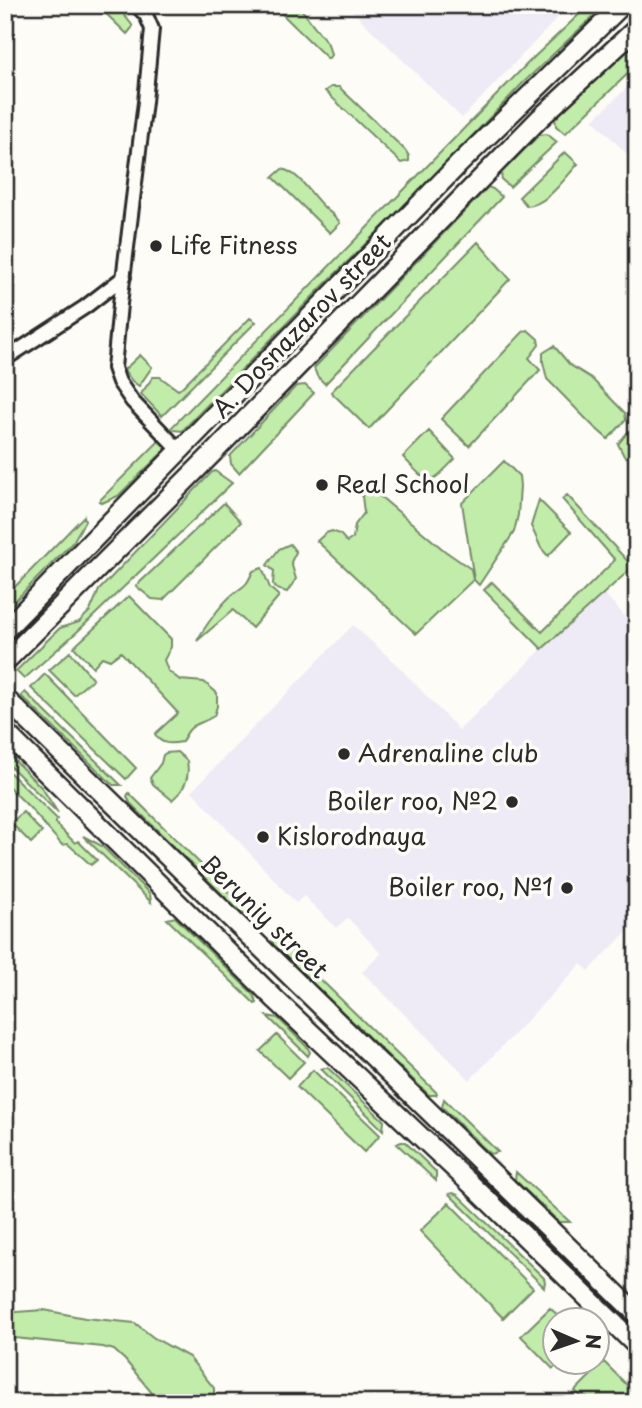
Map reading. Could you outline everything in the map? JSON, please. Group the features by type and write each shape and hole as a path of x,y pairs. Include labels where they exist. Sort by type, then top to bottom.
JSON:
{"street":[{"path":"136,5 146,15 152,29 114,369 132,401 180,451"},
{"name":"A. Dosnazarov street","path":"5,630 458,165 622,5"},
{"name":"A. Dosnazarov street","path":"7,659 540,118 637,28"},
{"path":"5,359 85,307 124,277"},
{"name":"Beruniy street","path":"5,698 13,714 637,1314"},
{"name":"Beruniy street","path":"5,732 275,1000 473,1186 637,1346"},
{"path":"473,1186 488,1170"}],"shaded area":[{"path":"346,5 570,5 462,118"},
{"path":"637,78 637,164 593,120"},
{"path":"603,592 637,630 637,921 589,971 581,964 470,1080 362,972 381,954 348,918 336,928 304,896 296,903 192,791 353,625 395,663 459,730"}],"green space":[{"path":"97,5 120,5 132,28 127,34"},
{"path":"273,5 296,5 301,9 328,44 331,55 328,59"},
{"path":"589,5 605,5 523,83 182,431 171,428 529,62"},
{"path":"637,39 637,65 565,134 556,126 555,118"},
{"path":"331,87 339,87 405,150 409,161 401,163 325,91"},
{"path":"547,134 557,142 510,187 502,180 501,173 539,135"},
{"path":"565,152 578,164 548,196 534,205 527,206 519,197"},
{"path":"282,169 300,180 338,220 340,223 330,233 273,177"},
{"path":"488,187 502,197 325,384 314,368"},
{"path":"478,242 510,279 369,429 331,392"},
{"path":"250,318 256,322 162,416 141,394 153,377 160,377 178,390 181,388"},
{"path":"528,330 538,339 539,345 529,358 540,370 469,446 441,419 523,332"},
{"path":"554,346 570,365 591,378 625,413 626,420 608,439 547,379 543,353"},
{"path":"140,355 152,367 139,386 124,370"},
{"path":"305,385 314,393 239,473 231,464 230,456 296,386"},
{"path":"429,431 455,459 439,475 429,479 424,478 403,457"},
{"path":"627,433 637,433 637,462 624,456 618,444"},
{"path":"162,438 166,443 164,451 118,496 102,503 99,501"},
{"path":"504,461 519,476 518,515 514,532 479,585 474,580 462,503"},
{"path":"215,471 232,483 24,679 16,671 60,628 79,622 90,611 99,590"},
{"path":"369,487 445,551 471,569 473,580 416,634 317,541 332,531 340,534 347,542 353,538 355,525 364,513 362,496"},
{"path":"567,495 633,567 542,649 484,590 492,582 542,632 615,560 562,499"},
{"path":"539,500 571,532 548,556 541,548 531,526"},
{"path":"224,503 241,522 163,600 152,599 136,586"},
{"path":"84,516 85,521 73,542 5,611 5,597"},
{"path":"290,544 296,552 291,562 296,579 287,592 277,589 273,584 274,571 267,565 279,549"},
{"path":"262,568 270,588 279,596 252,628 233,610 197,641 223,604 246,584 253,571"},
{"path":"129,596 171,639 171,647 164,660 168,671 180,680 204,682 217,693 214,716 192,727 182,742 166,743 157,738 155,734 178,713 121,652 110,660 102,657 93,667 74,647"},
{"path":"70,652 93,679 74,695 49,670"},
{"path":"45,674 136,768 126,779 31,688"},
{"path":"25,692 121,785 113,785 21,696"},
{"path":"5,751 42,788 58,813 5,761"},
{"path":"177,752 187,761 188,773 183,787 172,800 153,784 150,778 161,763 163,755"},
{"path":"5,768 57,819 55,823 75,843 78,841 97,860 91,865 68,844 62,845 5,783"},
{"path":"129,793 251,914 242,914 130,803 127,796"},
{"path":"23,812 42,832 31,843 11,823"},
{"path":"83,836 102,846 150,894 151,902"},
{"path":"175,917 254,995 257,1003 167,919"},
{"path":"274,934 437,1093 436,1095 429,1095 273,945"},
{"path":"267,1016 278,1018 307,1047 310,1052 308,1056"},
{"path":"277,1035 304,1062 288,1078 260,1051"},
{"path":"328,1068 384,1121 383,1130 321,1069"},
{"path":"313,1070 380,1135 364,1152 297,1087"},
{"path":"444,1099 498,1152 490,1154 442,1107"},
{"path":"405,1142 436,1172 436,1181 397,1144"},
{"path":"516,1172 570,1222 559,1222 515,1180"},
{"path":"453,1193 544,1278 544,1287 449,1194"},
{"path":"449,1203 533,1288 503,1318 420,1231"},
{"path":"44,1310 85,1318 135,1323 154,1338 189,1357 214,1388 212,1403 160,1403 114,1350 5,1337 5,1317 16,1312"},
{"path":"540,1318 540,1356 521,1336"},
{"path":"610,1368 636,1394 627,1403 587,1403 575,1391 590,1376 610,1376"}],"place":[{"name":"Life Fitness","path":"156,246"},
{"name":"Real School","path":"322,485"},
{"name":"Adrenaline club","path":"344,754"},
{"name":"Boiler roo, №2","path":"512,802"},
{"name":"Kislorodnaya","path":"263,837"},
{"name":"Boiler roo, №1","path":"567,888"}]}
